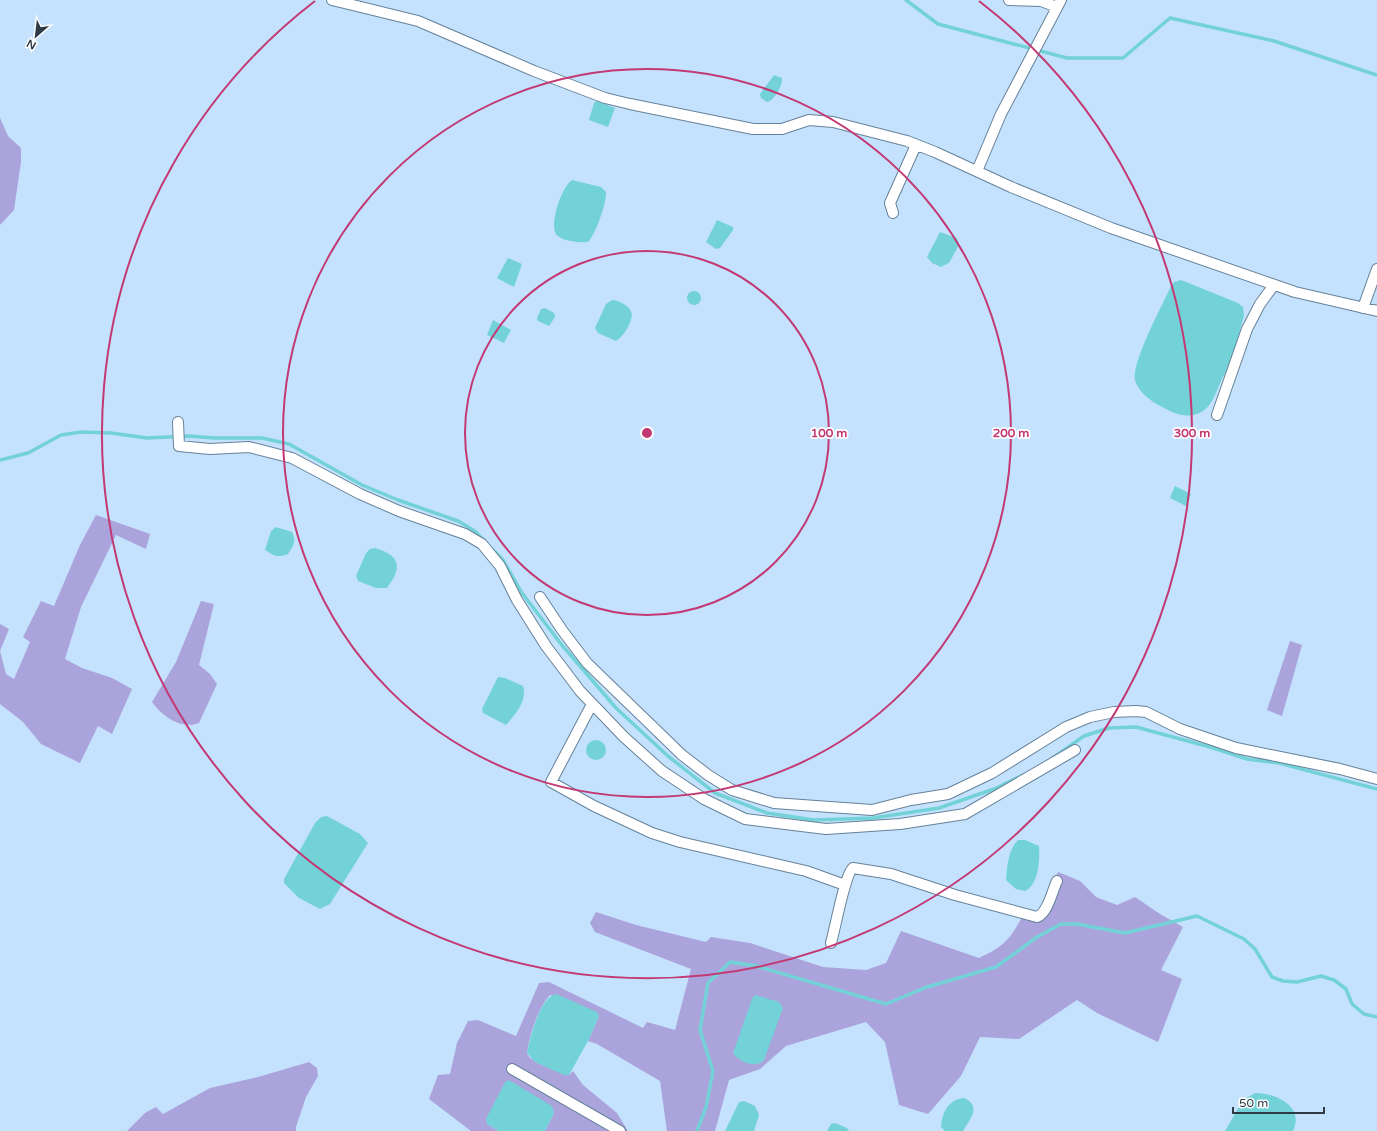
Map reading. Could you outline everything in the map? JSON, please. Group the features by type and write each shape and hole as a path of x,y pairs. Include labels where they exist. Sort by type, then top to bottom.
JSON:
{"street":[{"path":"332,0 418,21 491,53 605,98 753,129 782,129 809,120 833,122 916,145 1111,228 1274,285 1377,311"},
{"path":"977,171 1001,114 1059,4 1008,0"},
{"path":"893,213 890,203 916,145"},
{"path":"1363,308 1377,269"},
{"path":"1218,415 1248,329 1260,304 1274,285"},
{"path":"179,431 179,446 210,449 249,447 292,458 360,494 399,511 465,534 482,544 500,566 517,600 546,646 592,704 624,738 662,771 704,798 745,818 826,829 900,824 966,814 1075,750"},
{"path":"540,597 562,630 587,663 682,755 708,775 732,790 774,803 872,810 911,800 942,795 992,773 1066,727 1090,717 1114,712 1136,711 1146,712 1180,729 1236,748 1340,769 1377,780"},
{"path":"592,704 551,782 594,806 652,833 680,842 806,871 845,885"},
{"path":"831,943 837,925 845,885 851,870 854,868 891,874 955,895 1037,916 1041,915 1045,910 1056,881"},
{"path":"512,1069 620,1131"}],"shaded area":[{"path":"774,75 782,78 781,85 775,96 767,102 761,98 760,94"},
{"path":"597,101 615,108 608,127 589,120 594,103"},
{"path":"0,118 8,136 21,148 21,162 14,210 0,225"},
{"path":"572,180 601,187 606,192 605,203 600,218 591,239 588,242 566,240 558,236 554,229 555,214 561,197 564,190"},
{"path":"717,220 733,227 733,230 720,248 716,249 706,242"},
{"path":"940,232 957,238 959,245 949,263 941,267 932,263 927,257"},
{"path":"508,258 522,264 514,287 497,278"},
{"path":"1181,280 1238,303 1243,307 1244,315 1230,368 1223,377 1208,407 1194,415 1175,413 1161,407 1143,394 1135,380 1135,372 1138,361 1148,333 1171,286 1174,282"},
{"path":"694,291 699,293 701,298 699,303 694,305 689,303 687,298 689,293"},
{"path":"612,300 625,305 630,309 632,314 628,328 616,341 598,333 595,328 606,304"},
{"path":"545,308 554,313 555,317 549,326 538,321 537,318 541,309"},
{"path":"493,320 511,330 504,343 487,335"},
{"path":"1175,486 1191,494 1186,506 1170,498"},
{"path":"96,515 150,534 146,549 116,535 81,607 65,659 82,668 112,678 132,689 112,734 98,726 80,763 41,744 23,722 0,704 0,651 6,674 14,679 30,642 23,637 41,601 54,606 80,545"},
{"path":"276,527 292,532 294,543 288,554 276,556 265,550 271,531"},
{"path":"375,548 390,554 396,563 397,568 395,574 387,588 376,588 358,581 356,576 366,553 370,549"},
{"path":"201,601 214,604 199,665 210,674 217,684 199,723 185,725 167,717 152,702 176,662"},
{"path":"0,624 9,629 0,651"},
{"path":"1290,641 1302,645 1282,716 1267,710"},
{"path":"498,677 505,678 523,686 524,691 524,697 520,707 506,725 483,713 482,709"},
{"path":"596,740 603,743 606,750 603,757 596,760 589,757 586,750 589,743"},
{"path":"327,816 360,834 368,843 330,904 320,909 299,898 284,883 284,879 315,823 321,817"},
{"path":"1018,840 1025,840 1039,846 1038,871 1030,888 1025,891 1016,889 1006,880 1010,854"},
{"path":"1058,872 1080,881 1096,897 1117,905 1135,897 1183,927 1161,970 1182,979 1158,1042 1097,1013 1077,1000 1019,1039 980,1037 961,1076 928,1114 899,1105 885,1042 866,1022 786,1046 760,1069 729,1080 715,1131 667,1131 660,1081 597,1044 588,1041 599,1016 550,995 541,1008 535,1022 527,1053 530,1058 569,1075 573,1071 583,1085 617,1113 628,1131 545,1131 554,1113 487,1124 499,1131 471,1131 429,1099 438,1075 450,1074 457,1043 468,1021 478,1020 516,1036 539,983 549,982 643,1028 647,1022 675,1030 691,969 595,932 590,923 596,912 636,925 706,942 711,937 750,943 823,967 866,970 886,963 901,931 979,958 987,954 1005,942 1014,932 1022,917 1040,912"},
{"path":"556,994 597,1012 599,1016 588,1041 569,1075 564,1075 535,1062 527,1053 533,1029 541,1010 545,1002"},
{"path":"755,995 779,1002 783,1008 764,1060 761,1063 752,1064 743,1062 733,1053 752,999"},
{"path":"309,1062 317,1068 318,1076 306,1097 296,1131 127,1131 145,1113 156,1107 163,1114 210,1088 258,1077"},
{"path":"509,1080 552,1106 554,1113 545,1131 499,1131 487,1124 486,1119 505,1082"},
{"path":"1255,1093 1271,1095 1279,1098 1292,1108 1296,1122 1293,1131 1225,1131 1243,1100"},
{"path":"964,1098 969,1101 973,1109 969,1122 963,1131 945,1131 941,1127 943,1116 947,1107 954,1101"},
{"path":"744,1101 755,1106 759,1115 754,1131 725,1131 739,1102"},
{"path":"835,1123 847,1128 849,1131 827,1131 831,1124"}],"waterway":[{"path":"906,0 938,24 1067,58 1123,58 1170,18 1274,41 1377,75"},
{"path":"0,460 28,453 61,435 81,432 111,433 147,438 189,436 214,438 262,438 289,444 362,485 398,500 458,521 475,531 485,542"},
{"path":"492,549 503,560 522,593 561,644 616,708 669,757 715,793 767,813 814,820 873,818 939,808 994,789 1025,774"},
{"path":"1054,757 1084,736 1109,728 1136,727 1210,747 1247,759 1279,763 1377,789"},
{"path":"697,1131 706,1107 713,1071 700,1030 708,983 730,962 756,966 886,1004 927,987 996,967 1037,937 1061,924 1077,924 1125,933 1197,916 1244,939 1255,949 1272,977 1283,981 1297,982 1321,976 1334,980 1346,989 1352,1004 1364,1014 1377,1017"}]}
